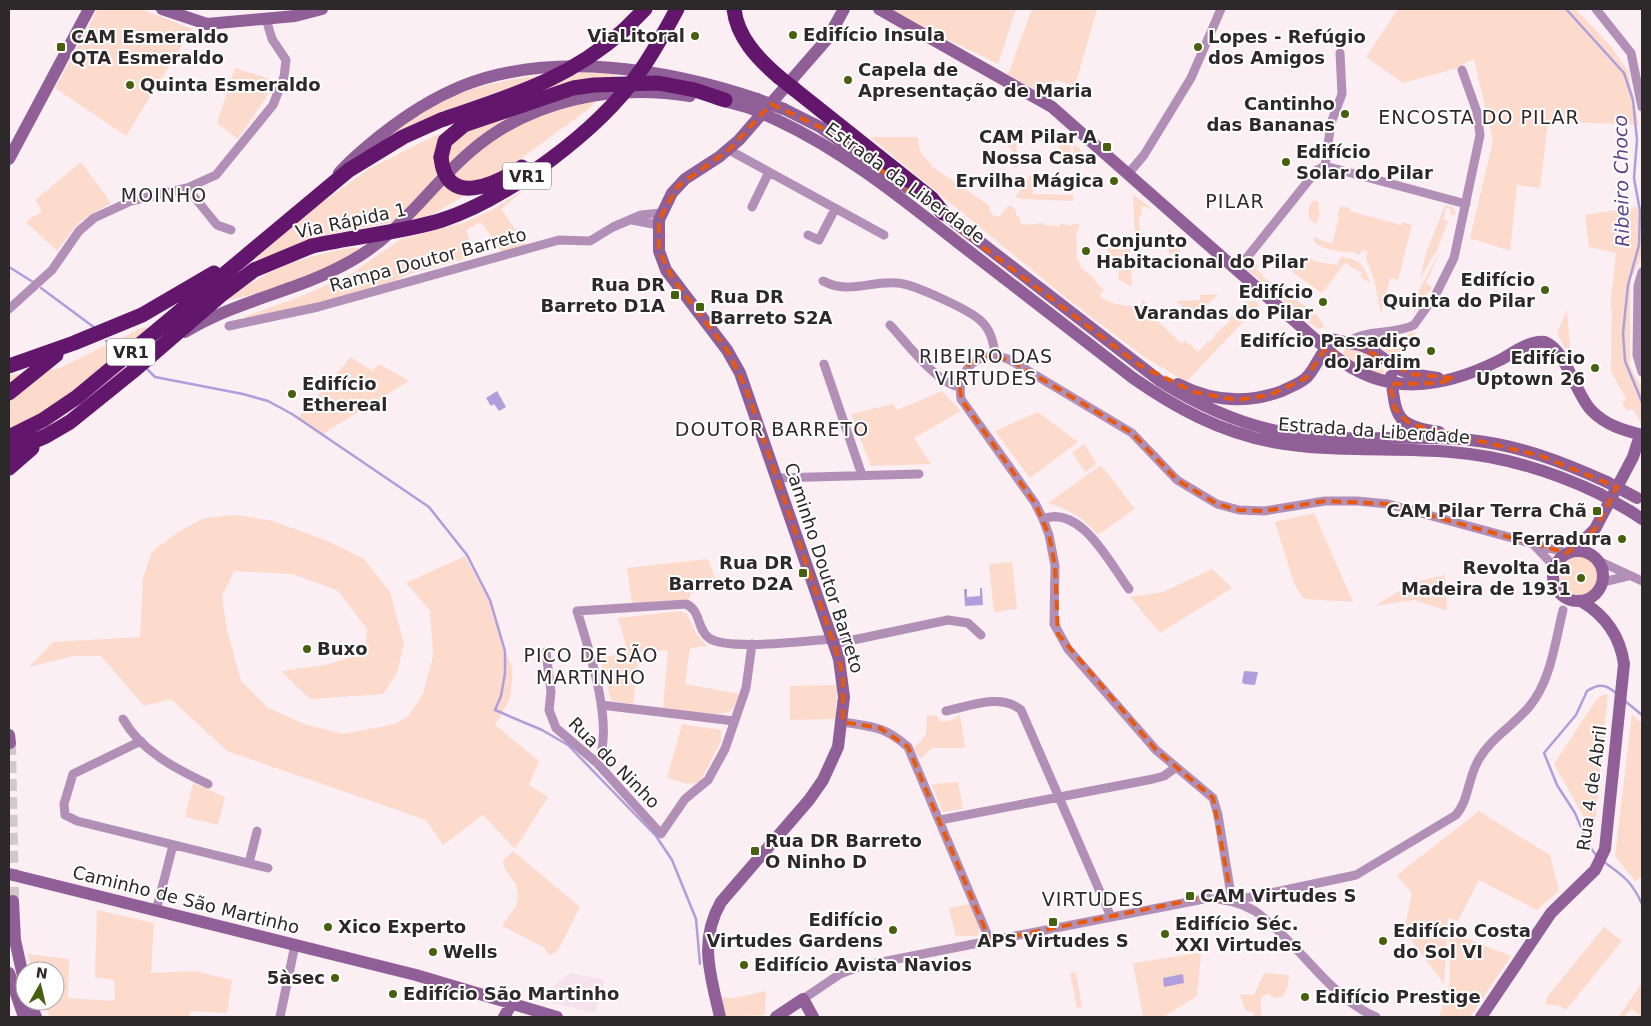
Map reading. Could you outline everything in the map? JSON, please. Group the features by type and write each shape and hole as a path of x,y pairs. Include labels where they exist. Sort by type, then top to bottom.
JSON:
{"highway":[{"name":"Via Rápida 1","path":"9,437 38,422 77,397 348,170 403,137 441,120 552,80 587,60 624,30 645,9"},
{"path":"666,9 635,63 616,88 590,114 559,140 506,178 482,188 464,187 455,183 447,174 441,157 450,134 464,125 573,88 594,85 658,84 695,90 725,100"},
{"name":"Via Rápida 1","path":"9,452 46,436 98,400 221,295 254,270 312,246 424,225 463,212 502,193 532,173 606,111 638,74 677,9"},
{"path":"734,9 743,37 752,52 794,89 931,198 943,213"},
{"path":"9,366 74,343 142,315 246,255"},
{"path":"9,393 28,375 74,343"},
{"path":"9,468 46,436"}],"main road":[{"path":"9,159 89,9"},
{"path":"162,9 180,12 207,24 296,16 322,9"},
{"path":"659,219 678,186 729,150 828,38 844,9"},
{"path":"879,9 1052,107 1326,348 1340,360 1364,375 1392,383 1439,383 1479,370 1533,343 1546,342 1557,351 1590,409 1602,420 1622,430 1641,444"},
{"name":"Estrada da Liberdade","path":"322,190 351,158 409,113 463,86 494,76 540,69 606,68 686,78 754,103 777,120 807,134 840,155 888,188 1133,378 1165,400 1202,420 1252,437 1290,445 1328,449 1446,451 1481,456 1540,470 1600,494 1642,519"},
{"name":"Estrada da Liberdade","path":"162,346 210,318 314,280 358,257 412,213 470,152 502,128 528,114 598,94 663,93 754,103 784,109 844,143 943,213 1139,365 1193,402 1244,423 1292,434 1330,437 1472,440 1533,453 1564,463 1607,482 1640,500"},
{"name":"Caminho Doutor Barreto","path":"659,219 659,251 666,270 734,362 746,388 833,641 843,680 843,722 835,756 820,785 721,902 713,920 708,940 707,955 720,1017"},
{"path":"1308,332 1372,350 1388,364 1414,374 1454,378"},
{"path":"1139,365 1194,392 1224,398 1251,399 1276,393 1302,381 1326,348 1343,341"},
{"path":"1340,360 1338,351 1343,341"},
{"path":"1388,364 1394,406 1405,421 1421,429 1456,434 1472,440"},
{"path":"1622,430 1641,444"},
{"path":"1570,552 1583,551 1596,558 1603,569 1600,587 1581,601 1571,600 1559,591 1554,582 1553,572 1559,559 1570,552 1595,529 1641,444"},
{"path":"1595,529 1596,558"},
{"name":"Rua 4 de Abril","path":"1600,587 1603,618"},
{"name":"Rua 4 de Abril","path":"1481,1017 1551,913 1589,877 1600,863 1606,842 1624,673 1621,648 1612,628 1603,618 1581,601"},
{"name":"Caminho de São Martinho","path":"9,874 416,975 557,1017"},
{"path":"13,901 15,940 20,961"},
{"path":"9,973 24,1017"},
{"path":"776,1017 803,999 813,1017"},
{"path":"504,1017 512,1003"}],"street":[{"path":"1128,174 1144,155 1191,78 1221,9"},
{"path":"1596,9 1631,53 1642,107"},
{"path":"9,309 52,270 79,231 94,218 131,201 187,188 216,175 274,106 287,63 267,28 266,19"},
{"path":"1325,166 1331,123 1342,94 1340,53"},
{"path":"1343,341 1363,334 1414,325 1436,294 1454,258 1480,135 1477,112 1462,70"},
{"path":"729,150 884,235"},
{"path":"1237,270 1317,170 1325,166 1466,204"},
{"path":"752,207 769,172"},
{"path":"187,188 217,225 231,230"},
{"path":"808,235 819,240 835,209"},
{"name":"Rampa Doutor Barreto","path":"229,326 318,307 560,240 590,241 613,227 646,214 659,219"},
{"path":"1642,272 1638,286 1637,355 1642,372"},
{"path":"823,281 833,286 847,288 887,282 909,286 970,313 981,321 992,337 995,356"},
{"path":"890,326 941,379 960,387"},
{"path":"1372,350 1374,343 1385,331"},
{"path":"1232,901 1215,802 1210,794 1175,768 1156,750 1098,685 1058,634 1054,621 1055,566 1049,535 1035,503 962,399 960,387 965,369 977,359 995,356 1010,360 1127,430 1177,480 1217,504 1239,510 1264,511 1325,501 1388,504 1570,552"},
{"path":"824,364 862,475"},
{"path":"777,478 919,474"},
{"path":"1043,519 1056,516 1077,523 1129,589"},
{"path":"1532,542 1550,562 1553,572"},
{"path":"1596,558 1628,576 1642,581"},
{"path":"1600,587 1628,576"},
{"path":"597,763 603,747 601,705 577,611 686,604 694,610 709,638 724,643 752,644 833,641 948,620 968,624 981,634"},
{"path":"1232,901 1356,875 1456,816 1463,805 1472,774 1487,747 1529,706 1543,684 1552,658 1563,610"},
{"path":"601,705 734,721 748,681 752,644"},
{"name":"Rua do Ninho","path":"546,652 552,720 556,728 597,763 661,834 685,799 708,780 725,749 734,721"},
{"path":"946,711 1002,700 1013,704 1021,710 1111,917"},
{"path":"123,719 141,742 168,764 208,784"},
{"path":"843,722 886,730 908,747 990,941"},
{"path":"141,742 73,774 64,804 64,812 72,820 268,868"},
{"path":"940,820 1164,776 1175,768"},
{"path":"249,863 257,831"},
{"path":"156,911 173,845"},
{"path":"803,999 840,974 854,968 1196,899 1209,898 1232,901 1255,912 1285,937 1337,991 1365,1012 1376,1017"},
{"path":"280,1017 295,945"}],"highlighted area":[{"path":"771,104 820,127 860,154 1139,365 1194,392 1237,400 1270,395 1306,378 1326,348 1334,355 1349,341 1411,374 1454,378 1439,383 1390,384 1395,409 1410,424 1541,456 1617,487 1595,529 1567,553 1388,504 1325,501 1264,511 1239,510 1217,504 1177,480 1132,433 1010,360 988,356 969,364 960,387 961,399 1035,503 1049,535 1055,566 1058,634 1156,750 1213,798 1232,901 1196,899 990,941 908,747 880,728 843,722 843,680 839,659 746,388 727,350 673,279 659,251 659,220 678,186 729,150"}],"shaded area":[{"name":"Quinta Esmeraldo","path":"98,9 141,9 192,29 126,136 55,88"},
{"path":"885,9 1016,9 998,64"},
{"path":"1032,9 1097,9 1075,86 1056,80 1046,95 1008,75"},
{"path":"1398,9 1575,9 1608,43 1628,71 1639,125 1548,121 1540,188 1517,185 1510,251 1470,238 1493,141 1474,59 1454,69 1403,83 1366,57"},
{"path":"235,68 277,81 238,139 217,123"},
{"path":"585,72 616,73 615,77 490,97 382,140 440,103 461,93 491,84 522,78"},
{"path":"598,98 590,108 497,176 432,215 330,234 257,261 256,258 316,207 369,169 434,136 534,108"},
{"path":"1020,126 1021,134 1016,135 1018,167 1014,168 1015,163 1011,155 1013,152 1007,143"},
{"path":"870,137 918,137 921,152 932,164 931,166 990,206 989,210 994,216 1000,216 1008,206 1012,206 1016,211 1016,216 1019,216 1022,225 1044,223 1044,225 1060,226 1060,223 1071,226 1072,224 1079,224 1078,231 1076,231 1077,260 1081,265 1080,267 1096,280 1104,290 1099,296 1124,306 1141,305 1143,300 1155,315 1153,317 1182,344 1185,340 1198,352 1230,321 1228,319 1232,315 1234,317 1245,302 1256,301 1259,305 1186,382 1143,356 1065,297"},
{"path":"1065,139 1070,143 1071,158 1074,158 1073,145 1080,148 1082,163 1060,164 1059,145"},
{"path":"81,162 111,203 78,223 57,251 26,222 42,211 35,200"},
{"path":"1031,174 1033,194 1073,195 1073,201 1022,199 1015,197"},
{"path":"525,189 501,209 526,245 502,252 481,222 466,230 475,256 406,275 389,284 247,321 246,316 299,297 349,275 401,239 463,223 492,210"},
{"path":"1133,194 1152,209 1141,206 1142,216 1139,217 1140,232 1142,232 1141,257 1136,258"},
{"path":"1313,200 1319,202 1318,211 1320,212 1317,224 1310,219 1308,213"},
{"path":"1445,205 1454,208 1456,215 1450,214 1451,209 1446,208 1443,219 1448,221 1438,248 1420,279 1426,253"},
{"path":"1341,206 1350,208 1350,211 1401,225 1402,222 1412,225 1398,280 1390,278 1381,314 1374,279 1366,258 1368,252 1362,250 1360,255 1349,251 1348,253 1324,248 1314,242 1313,237 1332,244 1339,217 1337,216"},
{"path":"1642,206 1642,256 1631,279 1630,366 1642,389 1642,425 1633,409 1627,411 1622,402 1626,399 1611,371 1612,309 1610,310 1616,253 1589,247 1585,215"},
{"path":"1168,229 1180,241 1180,254 1169,254"},
{"path":"1107,237 1130,237 1130,245 1123,245 1123,242 1108,245"},
{"path":"1130,247 1130,256 1108,256 1108,248 1123,250 1123,248"},
{"path":"1442,247 1426,283 1432,287 1413,315 1420,288"},
{"path":"351,248 364,248 278,287 223,301 269,273 283,267 314,256"},
{"path":"1303,257 1337,265 1341,257 1352,259 1364,267 1370,283 1360,277 1362,273 1345,263 1322,293 1292,272"},
{"path":"1109,260 1131,261 1132,287 1118,279 1119,270"},
{"path":"1252,261 1258,266 1256,270 1272,283 1269,287 1249,271 1248,268"},
{"path":"1280,289 1306,307 1292,308 1276,294"},
{"path":"1218,294 1196,317 1196,313 1188,313 1176,301 1200,300 1200,295"},
{"path":"1567,310 1571,360 1557,333"},
{"path":"1297,312 1317,315 1325,327 1317,329"},
{"path":"147,327 149,331 70,395 9,433 9,375 60,368 141,328"},
{"path":"1414,332 1416,334 1397,360 1379,347 1381,341 1389,338 1399,344 1407,341 1405,335"},
{"path":"1347,348 1370,356 1383,368 1385,374 1370,371 1343,356 1344,350"},
{"path":"351,357 372,371 379,364 409,381 321,435 297,419"},
{"path":"497,391 506,407 499,411 494,404 491,406 486,398"},
{"path":"942,391 961,411 914,438 931,464 871,466 851,414 893,404 897,410"},
{"path":"1038,412 1078,442 1030,478 995,431"},
{"path":"1084,444 1097,464 1085,472 1072,453"},
{"path":"1101,465 1135,509 1098,535 1076,515 1048,503"},
{"path":"1314,513 1353,602 1304,599 1294,584 1275,522"},
{"path":"237,515 273,521 330,542 364,559 390,592 404,644 397,673 383,694 310,699 281,671 325,665 365,653 367,629 337,590 292,574 234,571 222,596 227,630 241,681 267,707 304,724 343,734 395,724 408,716 423,694 433,656 430,611 406,583 465,556 489,600 513,670 510,699 495,725 539,761 529,785 548,797 515,849 483,815 443,845 426,820 227,751 171,699 144,706 101,656 74,656 29,667 53,642 140,637 143,578 152,552 178,532 204,518"},
{"path":"1579,557 1586,558 1592,563 1597,569 1597,583 1592,589 1586,594 1579,595 1572,594 1566,589 1561,583 1560,576 1561,569 1566,563 1572,558"},
{"path":"708,559 718,586 691,593 689,599 632,603 627,568"},
{"path":"1012,562 1017,609 994,612 989,564"},
{"path":"1212,569 1232,588 1160,633 1130,597 1163,592"},
{"path":"1445,575 1447,611 1414,600 1375,606 1414,582"},
{"path":"980,588 982,588 983,605 965,606 964,589 967,589 967,597 980,596"},
{"path":"680,611 687,614 697,635 707,646 690,648 685,684 739,694 732,709 725,713 717,714 663,708 668,650 639,652 633,704 611,701 600,658 628,653 618,618"},
{"path":"1244,671 1258,672 1255,685 1242,682"},
{"path":"837,685 836,719 790,720 790,686"},
{"path":"1608,694 1593,843 1583,816 1554,764 1595,702 1600,696"},
{"path":"960,714 965,748 932,748 920,759 914,748 926,735 927,715 937,716 940,721 946,722"},
{"path":"1632,714 1642,724 1642,823 1640,826 1642,828 1642,877 1635,881 1615,856"},
{"path":"682,724 721,730 721,741 700,782 688,784 667,778"},
{"path":"958,782 963,809 943,812 931,784"},
{"path":"193,783 225,797 218,825 185,817"},
{"path":"1479,811 1550,855 1559,891 1537,910 1479,880 1458,921 1448,918 1444,984 1404,931 1412,893 1397,875"},
{"path":"513,851 580,907 558,950 550,956 543,947 502,926 516,906 518,895 516,885 505,869 503,860"},
{"path":"970,904 978,920 979,932 977,936 956,936 949,908"},
{"path":"97,910 154,923 151,973 195,971 232,980 227,1013 191,1011 189,1017 50,1017 47,1011 65,1011 65,961 30,961 28,954 69,959 68,998 115,1001 114,980 95,977"},
{"path":"1604,927 1622,941 1566,1010 1560,1006 1545,1004 1548,996"},
{"path":"1449,932 1511,956 1470,1017 1439,1017 1450,982"},
{"path":"1199,953 1201,956 1197,996 1163,1017 1143,1017 1133,963"},
{"path":"1076,972 1082,1007 1077,1008 1070,973"},
{"path":"570,973 605,980 595,1013 540,1000 540,997"},
{"path":"1264,973 1289,975 1288,985 1283,997 1274,998 1268,994 1261,997 1261,1017 1253,1017 1254,1013 1245,1010 1240,994 1254,995"},
{"path":"1183,974 1184,983 1164,987 1163,978"},
{"path":"1642,983 1642,1017 1631,1009 1624,1017 1618,1017"},
{"path":"766,991 765,1015 726,1017 722,997 734,998"}],"waterway":[{"name":"Ribeiro Choco","path":"1566,9 1624,73 1633,100 1637,140 1634,178 1640,211 1639,245 1628,285 1623,333 1625,361 1642,402"},
{"path":"9,267 33,282"},
{"path":"41,288 95,328"},
{"path":"106,341 122,342 128,349"},
{"path":"145,367 155,377 243,394 268,401 292,414 429,507 467,555 490,600 505,651 505,673 501,696 495,710 542,730 568,745 656,836 672,860 696,919 700,964"},
{"path":"1596,855 1589,846 1575,813 1557,785 1544,753 1576,715 1587,691 1602,686 1609,688 1617,694"},
{"path":"1625,701 1642,715"},
{"path":"1604,862 1627,880 1642,904"}],"tunnel":[{"path":"10,743 13,901"}],"place":[{"name":"Edifício Insula","path":"793,35"},
{"name":"ViaLitoral","path":"695,36"},
{"name":"CAM Esmeraldo QTA Esmeraldo","path":"61,47"},
{"name":"Lopes - Refúgio dos Amigos","path":"1198,47"},
{"name":"Capela de Apresentação de Maria","path":"848,80"},
{"name":"Quinta Esmeraldo","path":"130,85"},
{"name":"Cantinho das Bananas","path":"1345,114"},
{"name":"CAM Pilar A Nossa Casa","path":"1107,147"},
{"name":"Edifício Solar do Pilar","path":"1286,162"},
{"name":"Ervilha Mágica","path":"1114,181"},
{"name":"Conjunto Habitacional do Pilar","path":"1086,251"},
{"name":"Edifício Quinta do Pilar","path":"1545,290"},
{"name":"Rua DR Barreto D1A","path":"675,295"},
{"name":"Edifício Varandas do Pilar","path":"1323,302"},
{"name":"Rua DR Barreto S2A","path":"700,307"},
{"name":"Edifício Passadiço do Jardim","path":"1431,351"},
{"name":"Edifício Uptown 26","path":"1595,368"},
{"name":"Edifício Ethereal","path":"292,394"},
{"name":"CAM Pilar Terra Chã","path":"1597,511"},
{"name":"Ferradura","path":"1622,539"},
{"name":"Rua DR Barreto D2A","path":"803,573"},
{"name":"Revolta da Madeira de 1931","path":"1581,578"},
{"name":"Buxo","path":"307,649"},
{"name":"Rua DR Barreto O Ninho D","path":"755,851"},
{"name":"CAM Virtudes S","path":"1190,896"},
{"name":"APS Virtudes S","path":"1053,922"},
{"name":"Xico Experto","path":"328,927"},
{"name":"Edifício Virtudes Gardens","path":"893,930"},
{"name":"Edifício Séc. XXI Virtudes","path":"1165,934"},
{"name":"Edifício Costa do Sol VI","path":"1383,941"},
{"name":"Wells","path":"433,952"},
{"name":"Edifício Avista Navios","path":"744,965"},
{"name":"5àsec","path":"335,978"},
{"name":"Edifício São Martinho","path":"393,994"},
{"name":"Edifício Prestige","path":"1305,997"}],"district":[{"name":"ENCOSTA DO PILAR","path":"1479,117"},
{"name":"MOINHO","path":"164,195"},
{"name":"PILAR","path":"1235,201"},
{"name":"RIBEIRO DAS VIRTUDES","path":"986,367"},
{"name":"DOUTOR BARRETO","path":"772,429"},
{"name":"PICO DE SÃO MARTINHO","path":"591,666"},
{"name":"VIRTUDES","path":"1093,899"}]}
